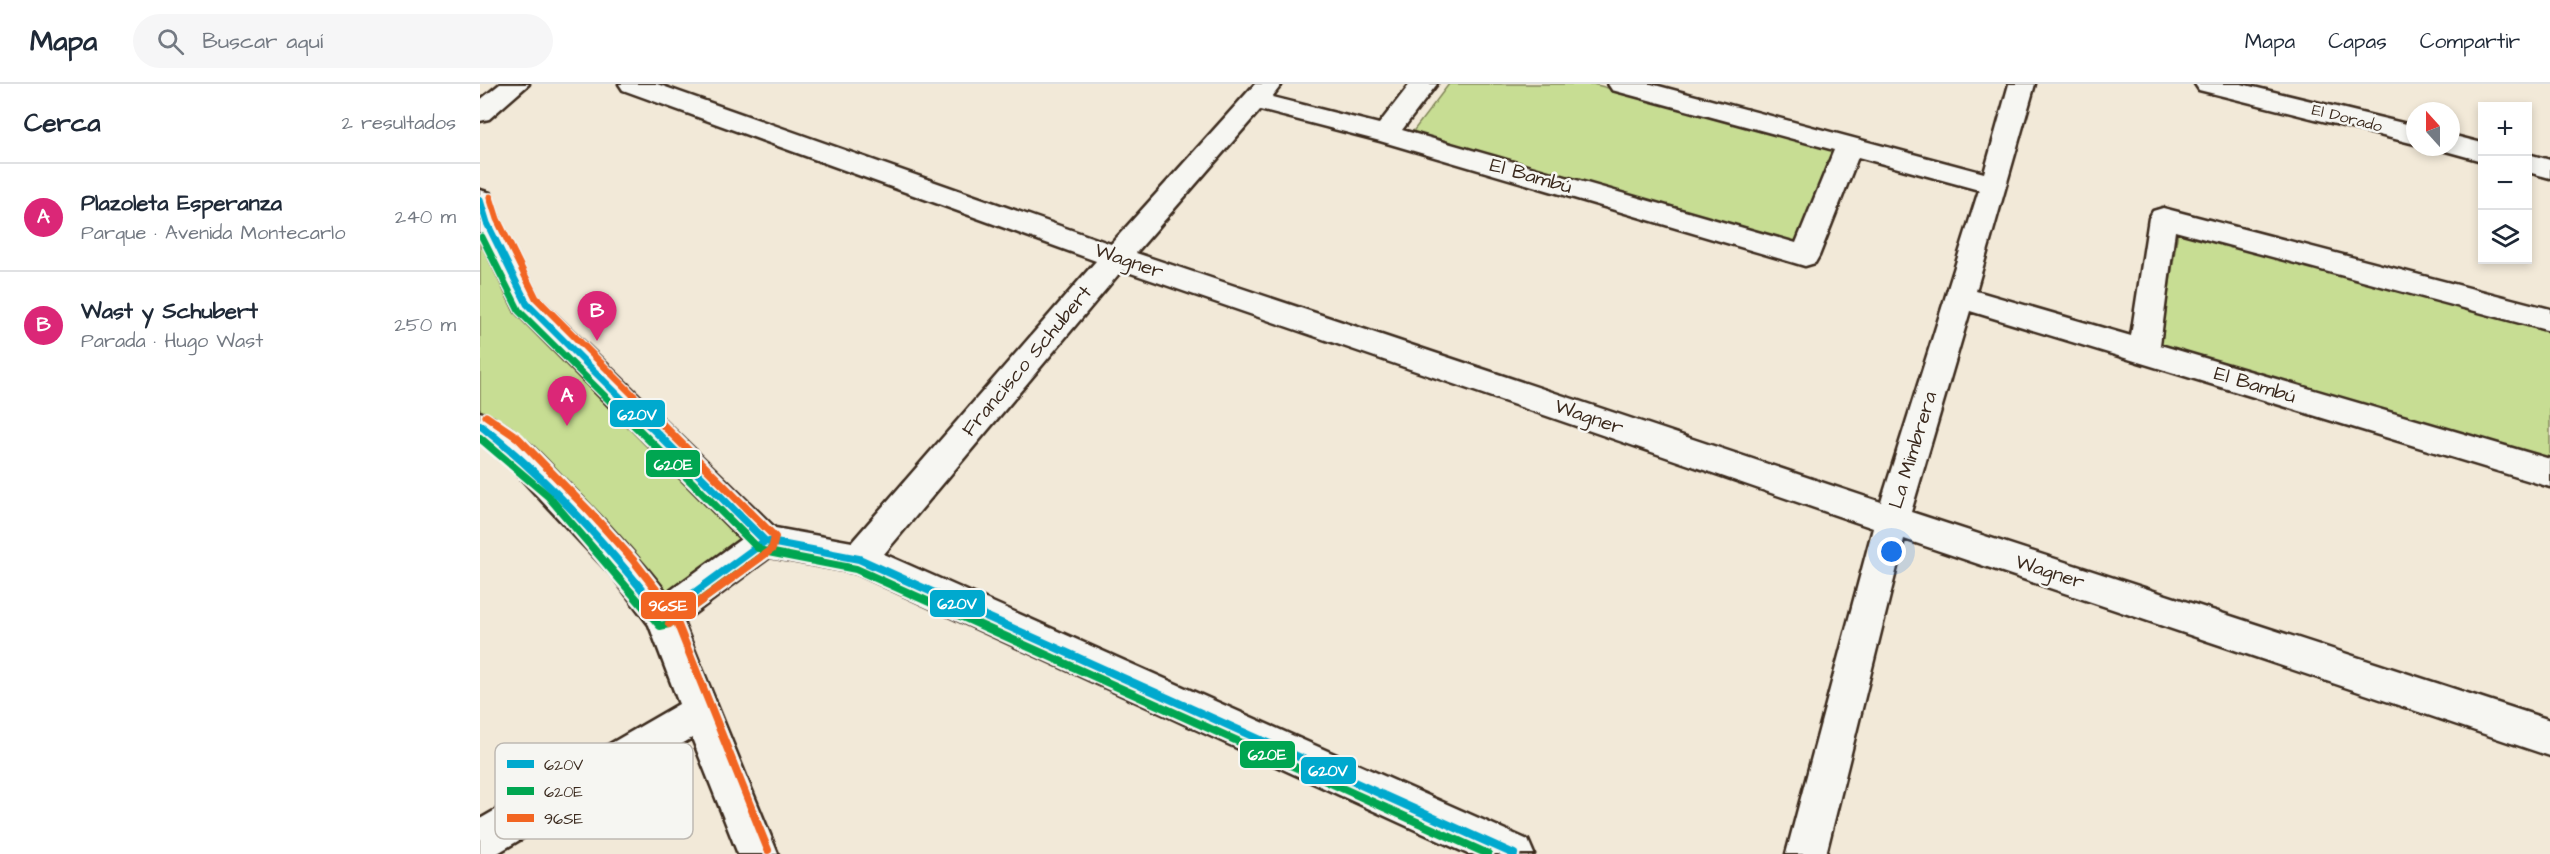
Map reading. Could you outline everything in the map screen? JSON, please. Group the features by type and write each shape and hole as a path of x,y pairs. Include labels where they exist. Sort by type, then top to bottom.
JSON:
{"street":[{"path":"480,113 516,84"},
{"name":"Wagner","path":"632,84 1116,257 1892,520 2550,738"},
{"path":"1385,134 1424,84"},
{"path":"1621,84 1994,184"},
{"name":"La Mimbrera","path":"1806,854 1892,520 2022,84"},
{"name":"El Dorado","path":"2208,84 2406,133"},
{"name":"Francisco Schubert","path":"860,559 1116,257 1262,92"},
{"name":"El Bambú","path":"1262,92 1385,134 1806,256 1849,145"},
{"path":"2460,146 2478,151"},
{"path":"2532,164 2550,169"},
{"path":"482,217 527,304 765,541 860,559 1514,854"},
{"path":"2144,352 2163,218 2550,320"},
{"name":"El Bambú","path":"1959,297 2550,473"},
{"path":"480,425 511,446 582,519 625,566 663,616 703,711 758,854"},
{"path":"663,616 765,541"},
{"path":"648,743 703,711"},
{"path":"480,841 495,832"}],"green space":[{"path":"1449,84 1593,84 1835,148 1795,246 1411,134"},
{"path":"480,231 752,542 667,604 480,413"},
{"path":"2178,231 2550,328 2550,465 2160,347"}],"transit line":[{"name":"96SE","path":"490,197 497,219 536,298 775,537 772,549 669,624"},
{"name":"620V","path":"480,200 487,223 527,304 765,541"},
{"name":"620E","path":"482,237 519,311 758,548"},
{"name":"96SE","path":"486,416 518,438 590,512 633,560 672,610 768,850"},
{"name":"620V","path":"480,425 531,468 578,514 663,616 765,541"},
{"name":"620E","path":"480,438 548,496 660,626 669,624 771,549"},
{"name":"620V","path":"765,541 859,559 1514,854"},
{"name":"620E","path":"763,551 856,569 1488,854"}],"place":[{"name":"Wast y Schubert","path":"597,341"},
{"name":"Plazoleta Esperanza","path":"567,426"}]}
